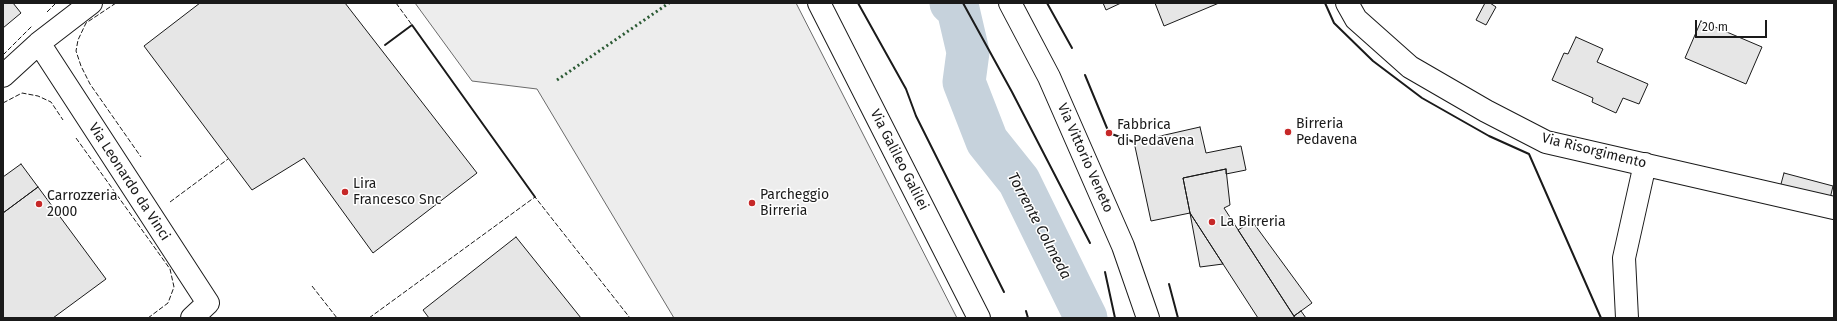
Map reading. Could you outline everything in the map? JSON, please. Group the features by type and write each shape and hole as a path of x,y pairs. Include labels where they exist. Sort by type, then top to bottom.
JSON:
{"street":[{"path":"3,76 39,43 91,3"},
{"name":"Via Galileo Galilei","path":"819,3 979,318"},
{"name":"Via Vittorio Veneto","path":"1010,3 1049,77 1120,239 1148,318"},
{"name":"Via Risorgimento","path":"1347,3 1356,19 1410,68 1486,112 1546,142 1834,208"},
{"name":"Via Leonardo da Vinci","path":"39,43 208,303 192,318"},
{"path":"1627,318 1624,258 1645,164"}],"shaded area":[{"name":"Parcheggio Birreria","path":"415,3 796,3 957,318 674,318 537,89 472,81"}],"building":[{"path":"3,3 13,3 21,13 3,28"},
{"path":"200,3 345,3 477,173 373,253 304,158 252,190 144,46"},
{"path":"1103,3 1121,3 1106,10"},
{"path":"1155,3 1219,3 1164,26"},
{"path":"1485,3 1490,3 1496,7 1486,25 1476,20"},
{"path":"1701,21 1762,47 1746,84 1685,58"},
{"path":"1576,37 1603,49 1597,62 1648,84 1639,104 1623,98 1616,113 1592,102 1593,98 1552,80 1564,53 1568,54"},
{"path":"1200,127 1206,153 1241,146 1246,170 1226,174 1226,169 1183,178 1190,213 1151,221 1134,142"},
{"path":"21,164 38,187 3,213 3,177"},
{"path":"1226,169 1230,205 1224,208 1295,318 1258,318 1190,213 1183,178"},
{"path":"1784,173 1833,186 1828,207 1778,195"},
{"path":"38,187 106,279 53,318 3,318 3,213"},
{"path":"1190,213 1223,264 1200,267"},
{"path":"1252,221 1312,303 1294,316 1238,230"},
{"path":"516,237 581,318 429,318 423,310"},
{"path":"1301,311 1306,318 1295,318 1294,316"}],"waterway":[{"name":"Torrente Colmeda","path":"951,3 958,9 968,52 964,82 987,141 1019,181 1086,318"}],"hedge":[{"path":"557,80 669,3"}],"fence":[{"path":"47,12 56,3"},
{"path":"116,3 86,23 78,40 76,51 81,66 90,84 141,157"},
{"path":"396,3 412,25"},
{"path":"3,55 32,26"},
{"path":"3,103 22,93 38,96 51,102 63,120"},
{"path":"76,138 170,269 174,287 168,303 148,318"},
{"path":"170,202 228,159"},
{"path":"369,318 535,197 630,318"},
{"path":"312,286 337,318"}],"wall":[{"path":"858,3 906,89 916,116 1004,292"},
{"path":"963,3 1012,92 1090,243"},
{"path":"1047,3 1072,48"},
{"path":"1325,3 1334,23 1373,61 1422,98 1489,136 1529,154 1601,318"},
{"path":"385,45 412,25 535,197"},
{"path":"1085,75 1109,133 1134,142"},
{"path":"1105,272 1115,318"},
{"path":"1169,284 1178,318"},
{"path":"1026,311 1028,318"}],"place":[{"name":"Birreria Pedavena","path":"1288,132"},
{"name":"Fabbrica di Pedavena","path":"1109,133"},
{"name":"Lira Francesco Snc","path":"345,192"},
{"name":"Parcheggio Birreria","path":"752,203"},
{"name":"Carrozzeria 2000","path":"39,204"},
{"name":"La Birreria","path":"1212,222"}]}
